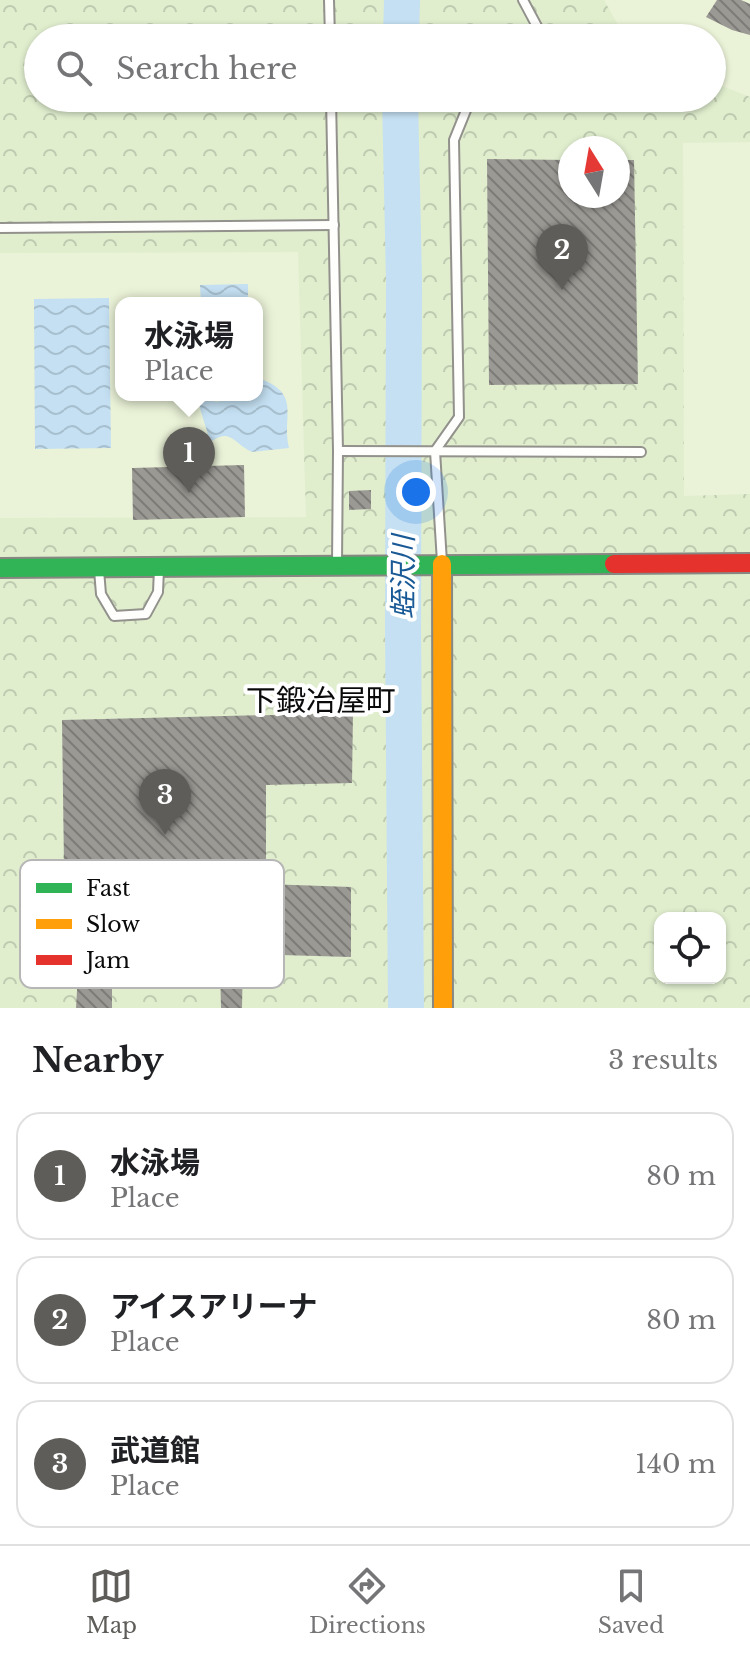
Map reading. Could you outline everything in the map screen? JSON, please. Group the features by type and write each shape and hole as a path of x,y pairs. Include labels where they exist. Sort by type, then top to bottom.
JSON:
{"street":[{"path":"0,568 750,563"},
{"path":"435,564 443,1008"}],"lane":[{"path":"329,0 330,24"},
{"path":"523,0 536,24"},
{"path":"331,112 338,451 337,565"},
{"path":"435,564 435,451 459,417 454,140 465,112"},
{"path":"0,228 334,225"},
{"path":"338,451 641,452"},
{"path":"99,569 101,594 114,616 146,614 158,592 159,567"}],"green space":[{"path":"0,0 750,0 750,1008 0,1008"},
{"path":"604,0 750,0 750,97 726,88 726,24 617,24"},
{"path":"750,142 750,494 684,496 683,143"},
{"path":"298,252 306,517 0,518 0,253"}],"water":[{"path":"248,284 248,297 201,297 200,285"},
{"path":"109,298 111,448 35,449 34,299"},
{"path":"263,380 274,385 286,399 289,448 252,452 228,437 218,437 212,441 199,405 202,401 263,401"}],"building":[{"path":"717,0 741,0 750,4 750,35 732,30 726,24 706,17"},
{"path":"487,159 558,160 558,208 630,208 630,160 634,160 638,384 489,385"},
{"path":"244,465 245,517 133,520 132,468"},
{"path":"371,490 371,509 349,510 349,491"},
{"path":"353,713 352,783 266,785 266,860 64,860 62,720"},
{"path":"284,885 351,887 351,957 284,955"},
{"path":"77,988 112,988 112,1008 76,1008"},
{"path":"220,988 242,988 242,1008 221,1008"}],"waterway":[{"name":"蛭沢川","path":"401,24 402,0"},
{"name":"蛭沢川","path":"400,112 404,280 406,1008"}],"traffic: fast":[{"path":"0,568 614,564"}],"traffic: slow":[{"path":"442,564 443,1008"}],"traffic: jam":[{"path":"614,564 750,563"}],"place":[{"name":"アイスアリーナ","path":"562,290"},
{"name":"水泳場","path":"189,493"},
{"name":"武道館","path":"165,835"}],"district":[{"name":"下鍛冶屋町","path":"321,701"}]}
